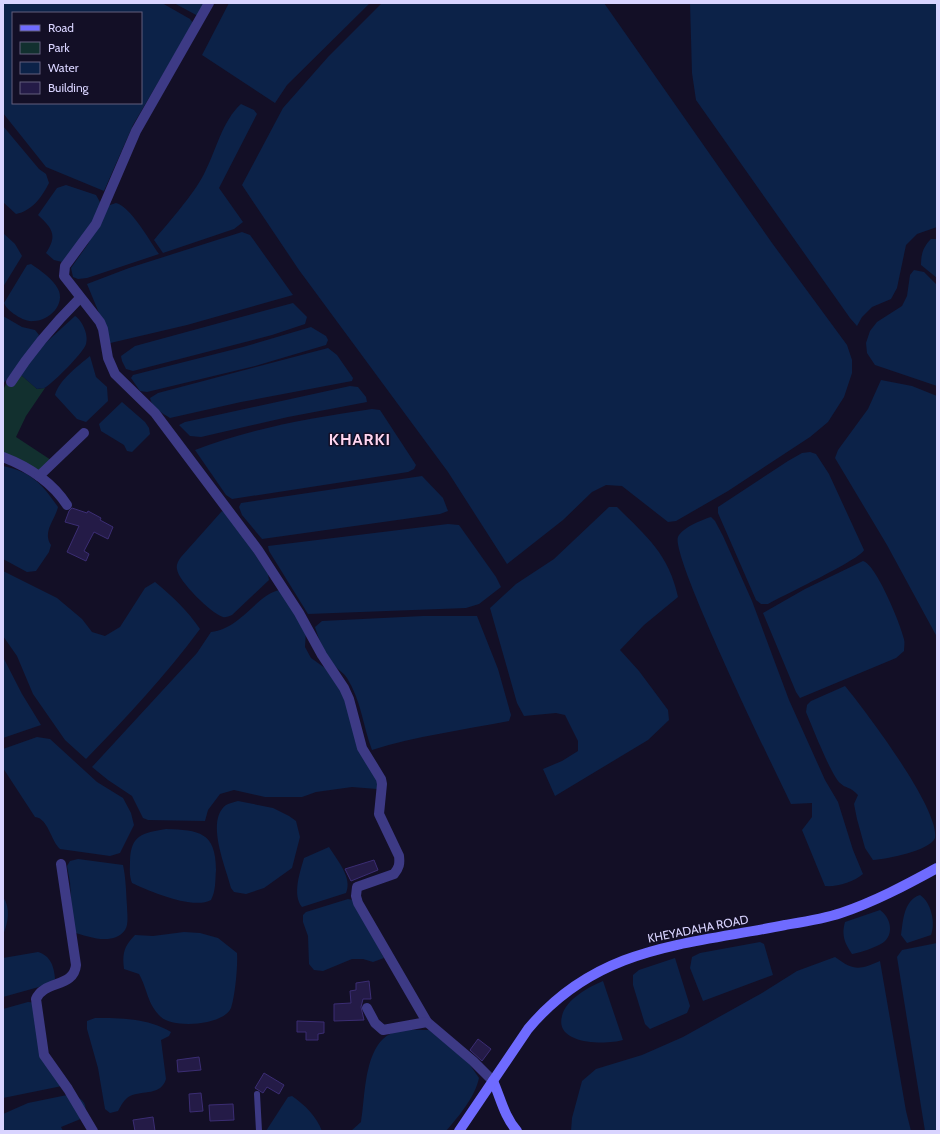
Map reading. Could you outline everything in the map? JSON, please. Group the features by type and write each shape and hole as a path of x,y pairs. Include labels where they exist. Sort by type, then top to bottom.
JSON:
{"main road":[{"name":"KHEYADAHA ROAD","path":"459,1131 528,1029 540,1014 564,994 590,976 622,960 652,950 748,933 840,913 905,886 937,868"},
{"path":"493,1082 500,1097 503,1111 509,1122 517,1131"}],"street":[{"path":"209,3 136,131 96,224 64,270 64,276 100,322 108,358 115,374 155,413 258,550 299,613 322,655 349,699 362,748 381,779 380,814 399,856 400,863 398,870 394,874 357,887 356,896 427,1022 473,1061 493,1082"},
{"path":"11,382 47,332 80,298"},
{"path":"39,476 84,433"},
{"path":"3,457 39,476 60,494 67,505"},
{"path":"61,864 76,965 75,972 70,978 44,988 38,992 36,999 44,1055 68,1089 93,1131"},
{"path":"367,1008 375,1023 383,1030 427,1022"}],"lane":[{"path":"257,1094 259,1131"}],"green space":[{"path":"12,372 20,374 37,389 45,388 26,416 16,437 54,462 39,476 3,456 3,390"}],"water":[{"path":"3,3 162,3 190,19 193,23 133,125 104,191 46,167 3,113"},
{"path":"174,3 205,3 198,16"},
{"path":"229,3 370,3 287,85 275,103 202,55"},
{"path":"382,3 604,3 772,243 847,345 852,360 852,373 844,397 828,422 810,437 728,491 676,521 668,522 622,486 606,485 592,492 563,520 507,564 448,472 299,270 242,185 283,108 328,57"},
{"path":"690,3 937,3 937,227 917,234 906,245 897,288 891,299 872,307 862,317 857,326 696,100 692,73"},
{"path":"241,104 254,110 257,114 219,188 243,222 234,229 163,253 154,240 181,208 200,182 224,128 234,111"},
{"path":"3,126 39,169 46,174 49,183 32,207 16,214 3,202"},
{"path":"66,185 96,195 101,204 90,228 62,262 54,260 46,253 52,241 52,232 47,224 38,215 57,188"},
{"path":"116,203 122,206 134,217 159,254 87,278 78,279 73,277 71,268 88,244 107,206"},
{"path":"242,232 250,235 293,295 187,325 106,344 99,313 87,284 129,268"},
{"path":"3,233 15,244 22,256 3,287"},
{"path":"931,239 937,239 937,278 921,265 923,251"},
{"path":"31,264 50,278 58,289 60,300 55,311 50,315 40,320 29,321 14,314 4,303 27,265"},
{"path":"914,270 924,272 937,285 937,386 875,365 867,353 866,343 870,331 877,322 902,306 907,296 910,275"},
{"path":"293,303 307,317 305,324 272,335 133,371 126,369 122,361 121,356 135,346"},
{"path":"3,316 22,327 35,330 39,335 36,342 3,384"},
{"path":"75,316 78,318 86,332 87,340 84,348 68,367 50,384 44,388 37,389 20,374 40,348"},
{"path":"311,327 326,336 328,340 326,345 255,366 147,392 140,391 131,378 133,375 243,347"},
{"path":"328,348 337,355 353,378 352,381 241,402 170,418 155,407 151,402 150,398 158,393"},
{"path":"90,356 96,377 107,387 108,401 86,422 77,419 55,395 60,384"},
{"path":"881,380 912,386 937,396 937,637 887,545 835,458 838,450 868,409"},
{"path":"350,386 358,387 366,397 367,402 288,417 201,437 190,436 179,425 185,422"},
{"path":"122,402 145,422 149,428 150,434 132,452 127,451 124,445 101,431 99,424"},
{"path":"372,409 380,410 416,465 414,469 408,472 232,499 226,495 195,450 216,442 260,430 304,420"},
{"path":"810,452 816,454 829,474 864,550 860,555 820,577 768,604 761,604 756,600 718,513 718,507 788,461 802,453"},
{"path":"3,466 22,472 35,480 47,492 58,507 48,531 51,545 49,552 36,571 27,572 3,559"},
{"path":"422,476 443,498 448,511 440,514 262,539 242,515 239,507 241,503"},
{"path":"609,507 617,507 647,537 662,557 674,582 678,597 644,625 620,650 639,671 668,710 669,720 648,740 555,796 543,769 562,761 578,751 578,741 565,715 556,713 524,716 517,703 490,608 516,584 554,559"},
{"path":"222,511 230,516 268,574 269,580 232,615 225,617 218,615 211,610 189,589 179,574 177,568 181,557"},
{"path":"711,517 715,521 723,536 752,601 789,700 825,780 838,802 853,850 863,874 850,882 835,886 825,886 802,830 812,817 812,803 791,804 726,666 690,582 680,553 678,537 683,530 697,522"},
{"path":"448,524 459,525 496,577 501,587 479,604 466,608 308,614 269,551 268,546"},
{"path":"863,561 874,572 881,583 893,609 902,632 904,651 896,658 800,698 796,692 763,613 805,589"},
{"path":"3,571 57,598 82,619 92,632 105,636 120,627 145,588 155,582 179,604 200,629 145,696 86,759 65,740 33,694 17,656 3,636"},
{"path":"280,590 306,630 305,647 311,658 325,668 342,691 378,781 377,789 352,787 316,792 302,797 265,797 234,790 220,794 208,810 205,821 148,820 143,818 132,796 92,767 197,653 211,632 231,625 264,597"},
{"path":"423,616 477,616 498,669 511,715 509,721 423,737 372,750 359,704 352,686 346,676 336,667 328,656 320,642 315,627 322,621"},
{"path":"3,657 22,694 41,725 3,738"},
{"path":"845,686 868,715 899,760 926,805 933,824 935,838 925,847 907,854 873,860 865,848 854,804 858,795 853,790 842,785 836,778 806,712 807,705 811,701"},
{"path":"37,737 50,739 97,782 123,798 131,813 134,825 120,853 110,856 60,849 43,821 35,817 3,768 3,749"},
{"path":"238,801 273,808 289,816 296,821 300,837 292,868 264,888 246,894 234,892 231,888 217,833 217,822 220,812 226,805"},
{"path":"166,829 196,832 209,841 213,848 216,870 215,889 211,900 193,903 183,901 160,895 132,883 130,875 130,861 131,852 136,841 144,834"},
{"path":"329,847 346,875 348,887 346,893 302,907 299,902 297,890 304,858"},
{"path":"78,859 123,865 126,886 127,922 125,930 120,935 114,938 100,939 73,932 70,882 67,866 70,861"},
{"path":"920,895 924,898 932,913 933,925 931,935 907,943 901,935 905,911 911,901"},
{"path":"3,897 6,901 8,916 3,935"},
{"path":"348,899 353,900 384,958 373,962 363,959 352,959 323,971 314,970 309,964 308,936 303,922 303,915 306,912"},
{"path":"880,910 890,925 888,937 885,941 874,947 852,954 844,939 843,931 845,922"},
{"path":"184,932 200,933 218,938 237,953 236,981 231,1008 227,1014 219,1018 187,1024 167,1021 156,1012 150,1002 139,974 124,969 123,959 125,950 128,943 135,935 153,936"},
{"path":"760,942 764,944 773,975 703,1001 690,968 692,957 700,953"},
{"path":"937,943 937,1131 925,1131 897,957 902,950"},
{"path":"38,952 46,956 51,962 55,979 46,985 3,997 3,958"},
{"path":"835,957 847,965 857,968 880,961 906,1111 911,1131 571,1131 572,1118 582,1081 596,1069 642,1055 683,1037 762,993 797,971"},
{"path":"675,958 690,1006 687,1013 650,1029 645,1024 633,985 633,975 639,970"},
{"path":"603,981 623,1040 615,1042 594,1042 573,1038 566,1033 562,1026 562,1016 564,1010 579,994"},
{"path":"28,1002 37,1003 38,1042 62,1086 3,1098 3,1009"},
{"path":"95,1018 143,1021 162,1027 171,1032 169,1036 161,1040 166,1079 164,1084 160,1088 151,1092 135,1094 128,1097 118,1111 110,1113 105,1109 98,1068 87,1029 87,1021"},
{"path":"429,1030 468,1062 479,1078 474,1092 461,1113 446,1131 351,1131 361,1122 368,1069 372,1056 378,1045 387,1036 398,1031"},
{"path":"67,1095 80,1099 85,1105 86,1109 83,1118 61,1127 63,1131 5,1131 3,1128 3,1114 28,1103"},
{"path":"292,1096 310,1111 317,1120 322,1131 266,1131 288,1097"}],"building":[{"path":"72,508 87,513 88,511 113,527 108,539 94,532 84,551 89,554 86,561 67,552 79,526 65,522 69,511"},
{"path":"374,860 378,870 351,881 345,869"},
{"path":"369,981 371,999 363,999 361,1007 364,1020 334,1021 334,1004 351,1003 350,991 356,990 356,983"},
{"path":"297,1021 324,1022 324,1033 318,1034 318,1040 306,1040 306,1032 297,1032"},
{"path":"478,1039 491,1049 482,1061 470,1050"},
{"path":"199,1057 201,1070 178,1072 177,1060"},
{"path":"264,1073 284,1085 279,1094 267,1087 263,1093 255,1088"},
{"path":"201,1093 203,1111 190,1112 189,1094"},
{"path":"233,1104 234,1120 210,1121 209,1105"},
{"path":"153,1117 155,1131 135,1131 133,1120"}],"district":[{"name":"KHARKI","path":"360,439"}]}
